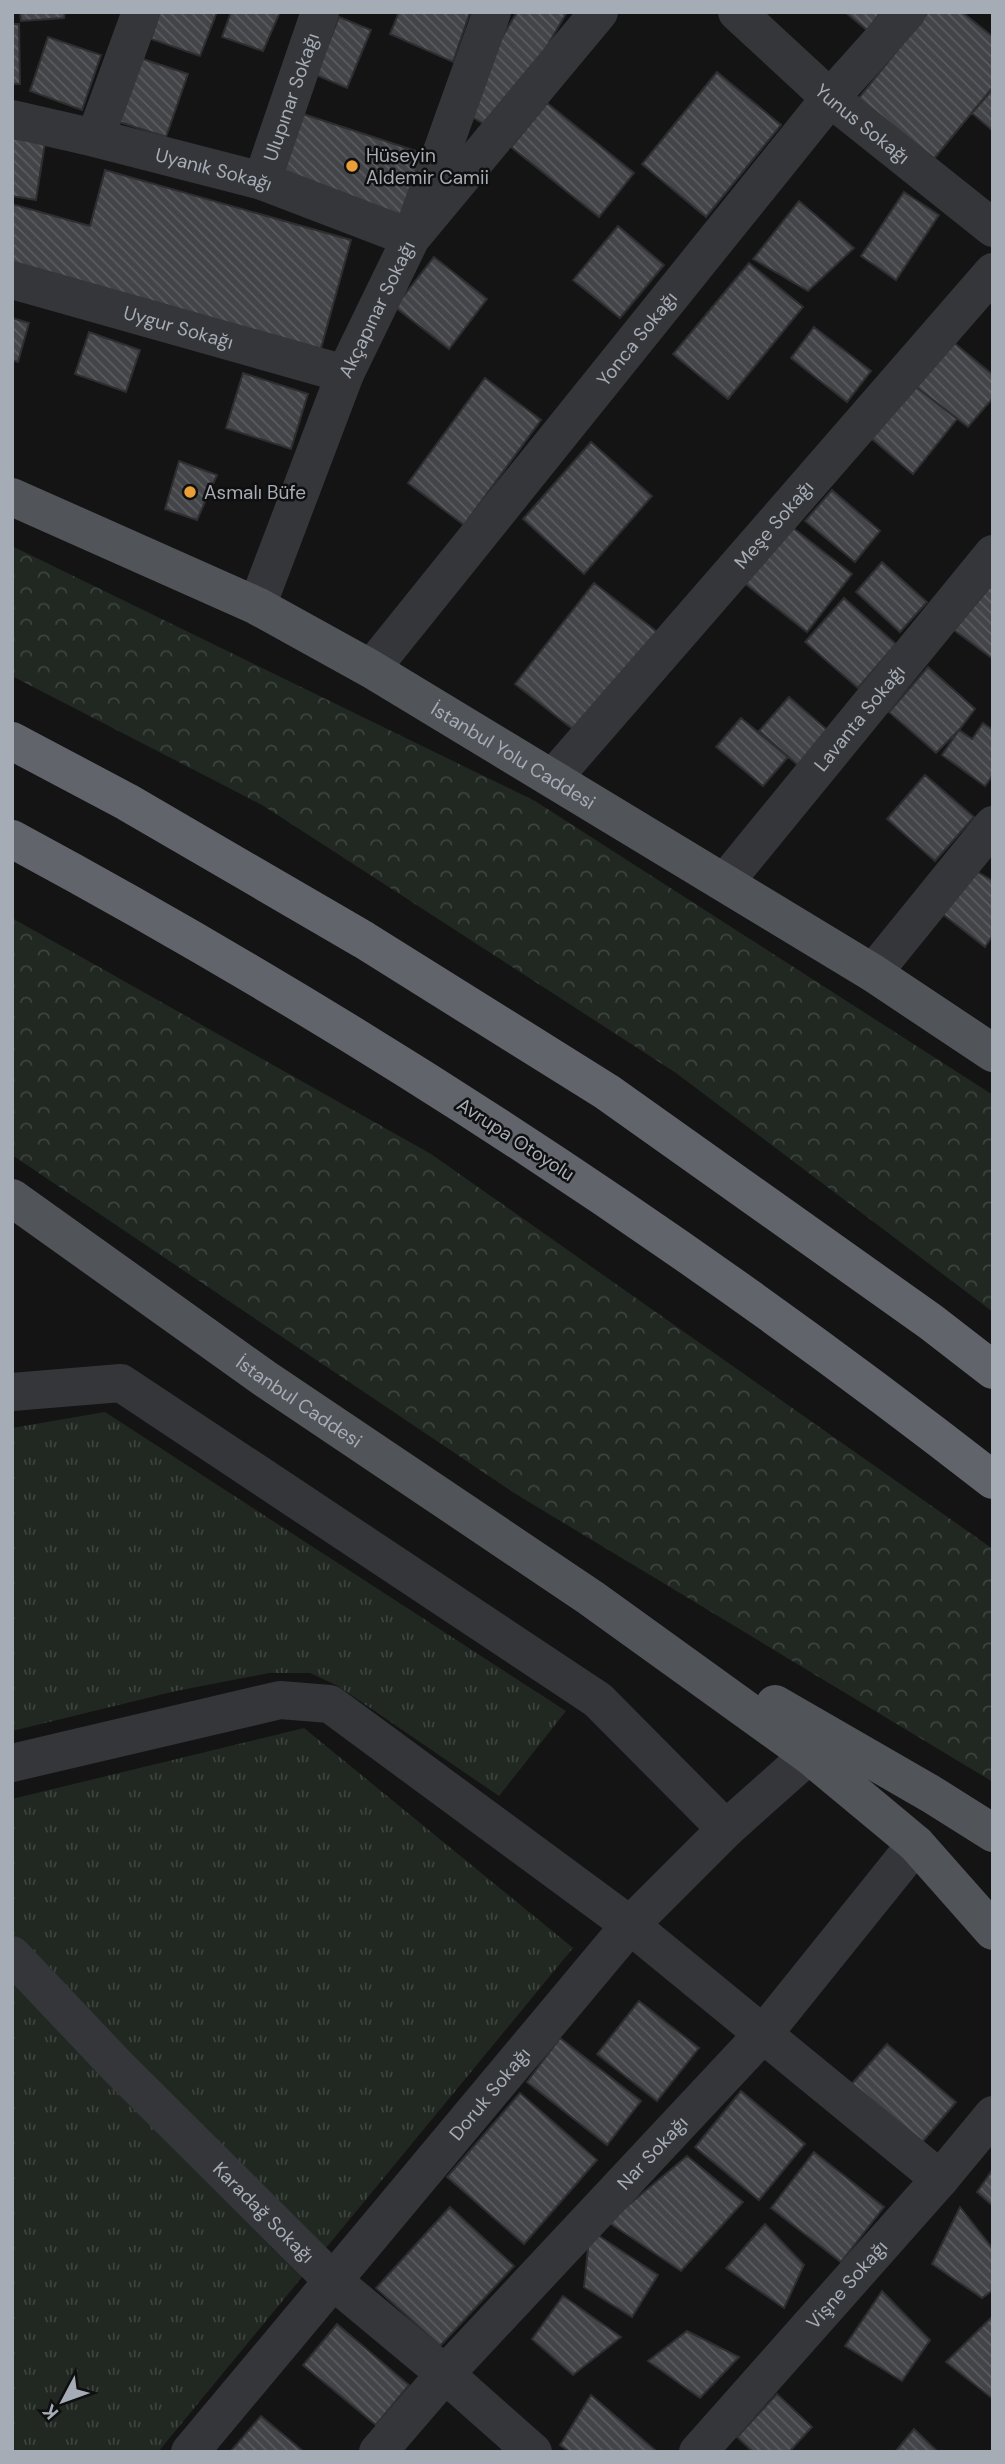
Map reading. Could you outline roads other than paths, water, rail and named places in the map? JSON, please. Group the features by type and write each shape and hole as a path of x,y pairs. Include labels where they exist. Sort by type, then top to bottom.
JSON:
{"highway":[{"path":"12,741 127,802 364,940 596,1085 930,1322 993,1370"},
{"name":"Avrupa Otoyolu","path":"12,839 374,1047 576,1178 822,1350 993,1480"}],"main road":[{"name":"İstanbul Yolu Caddesi","path":"12,497 257,606 371,669 873,972 993,1053"},
{"name":"İstanbul Caddesi","path":"12,1198 264,1378 591,1598"},
{"path":"591,1598 809,1755 916,1844 993,1931"},
{"path":"591,1598 931,1794 993,1833"}],"street":[{"path":"95,138 141,12"},
{"name":"Ulupınar Sokağı","path":"262,181 320,12"},
{"name":"Akçapınar Sokağı","path":"257,606 345,374 411,238 492,12"},
{"path":"411,238 599,12"},
{"name":"Yunus Sokağı","path":"737,12 830,98 993,228"},
{"name":"Yonca Sokağı","path":"371,669 830,98 907,12"},
{"name":"Uyanık Sokağı","path":"12,119 262,181 411,238"},
{"name":"Meşe Sokağı","path":"553,778 993,272"},
{"name":"Uygur Sokağı","path":"12,280 345,374"},
{"name":"Lavanta Sokağı","path":"725,882 993,554"},
{"path":"873,972 993,825"},
{"path":"12,1392 121,1383 598,1700 726,1829"},
{"path":"12,1763 280,1700 330,1704 631,1925 940,2179"},
{"name":"Doruk Sokağı","path":"190,2452 631,1925 726,1829 809,1755"},
{"name":"Nar Sokağı","path":"378,2452 444,2374 764,2032 916,1844"},
{"name":"Karadağ Sokağı","path":"12,1955 117,2066 332,2280 533,2452"},
{"name":"Vişne Sokağı","path":"698,2452 940,2179 993,2115"}],"place":[{"name":"Hüseyin Aldemir Camii","path":"352,166"},
{"name":"Asmalı Büfe","path":"190,492"}]}
